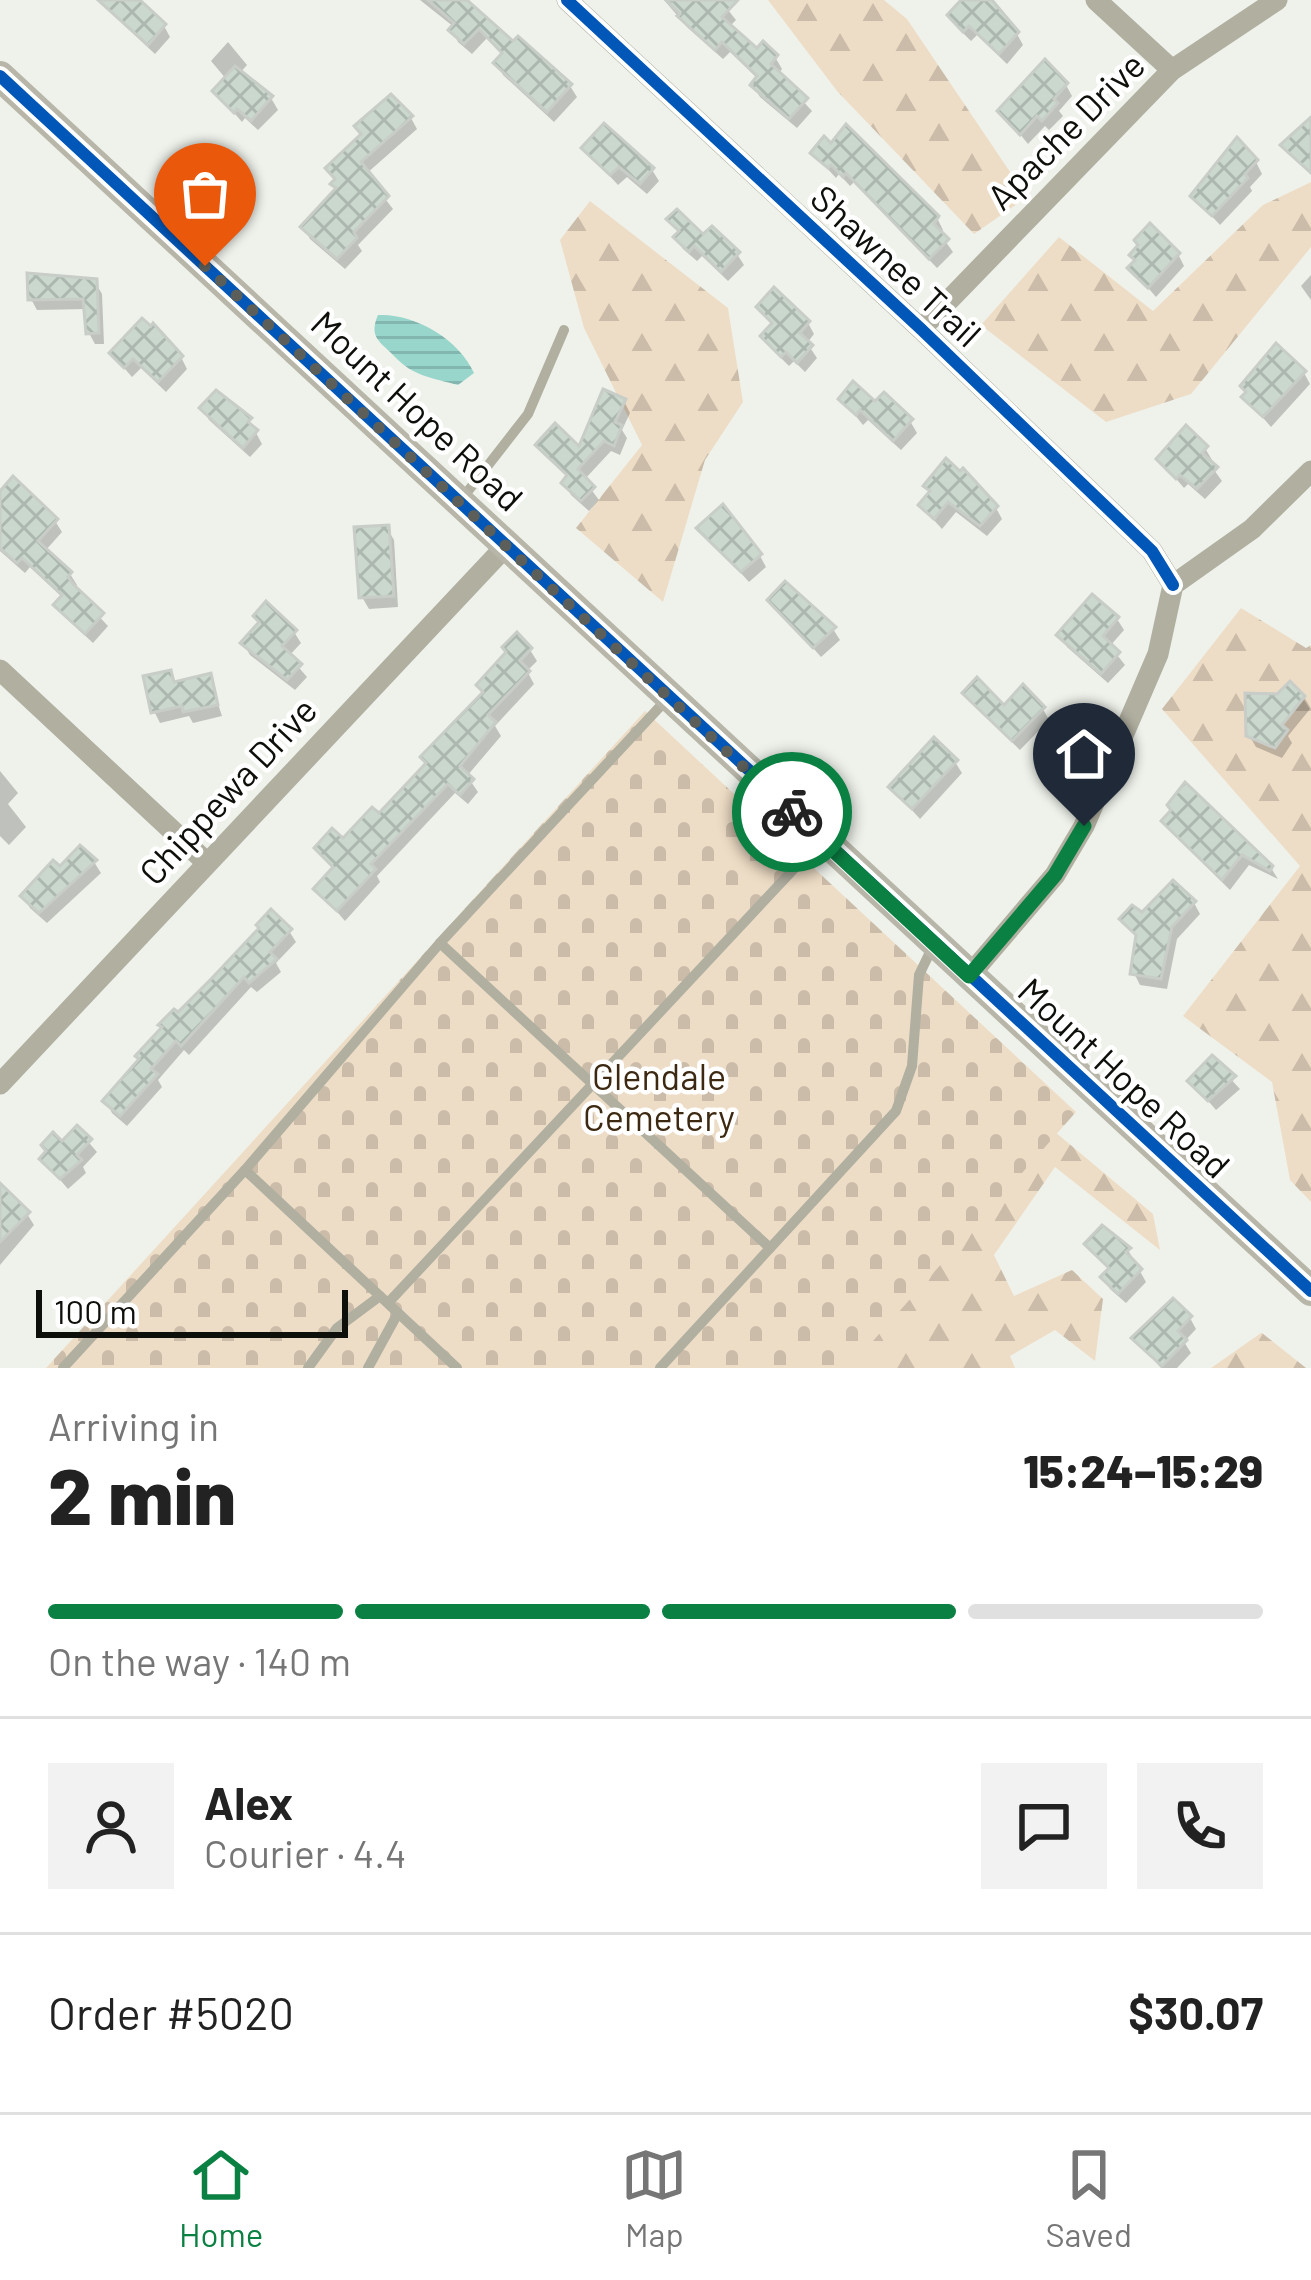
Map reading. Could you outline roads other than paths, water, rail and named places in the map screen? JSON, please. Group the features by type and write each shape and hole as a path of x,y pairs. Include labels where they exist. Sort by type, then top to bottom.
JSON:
{"street":[{"name":"Shawnee Trail","path":"566,0 1152,551 1173,585"},
{"path":"1096,0 1172,70"},
{"name":"Apache Drive","path":"921,329 1172,70 1277,0"},
{"name":"Mount Hope Road","path":"2,82 1311,1291"},
{"path":"969,976 1055,875 1084,826 1158,654 1173,585 1252,529 1311,471"},
{"name":"Chippewa Drive","path":"0,1084 506,546"},
{"path":"0,670 206,861"}],"lane":[{"path":"459,502 528,414 564,330"},
{"path":"63,1368 245,1170 440,943 668,698"},
{"path":"308,1368 337,1328 384,1299 822,840"},
{"path":"440,943 770,1248"},
{"path":"660,1368 904,1098 912,1066 919,975 934,944"},
{"path":"245,1170 457,1368"},
{"path":"368,1368 398,1313"}],"water":[{"path":"378,315 406,318 434,330 458,349 474,373 458,385 409,368 378,339 374,329"}],"park label":[{"name":"Glendale Cemetery","path":"659,1098"}]}
